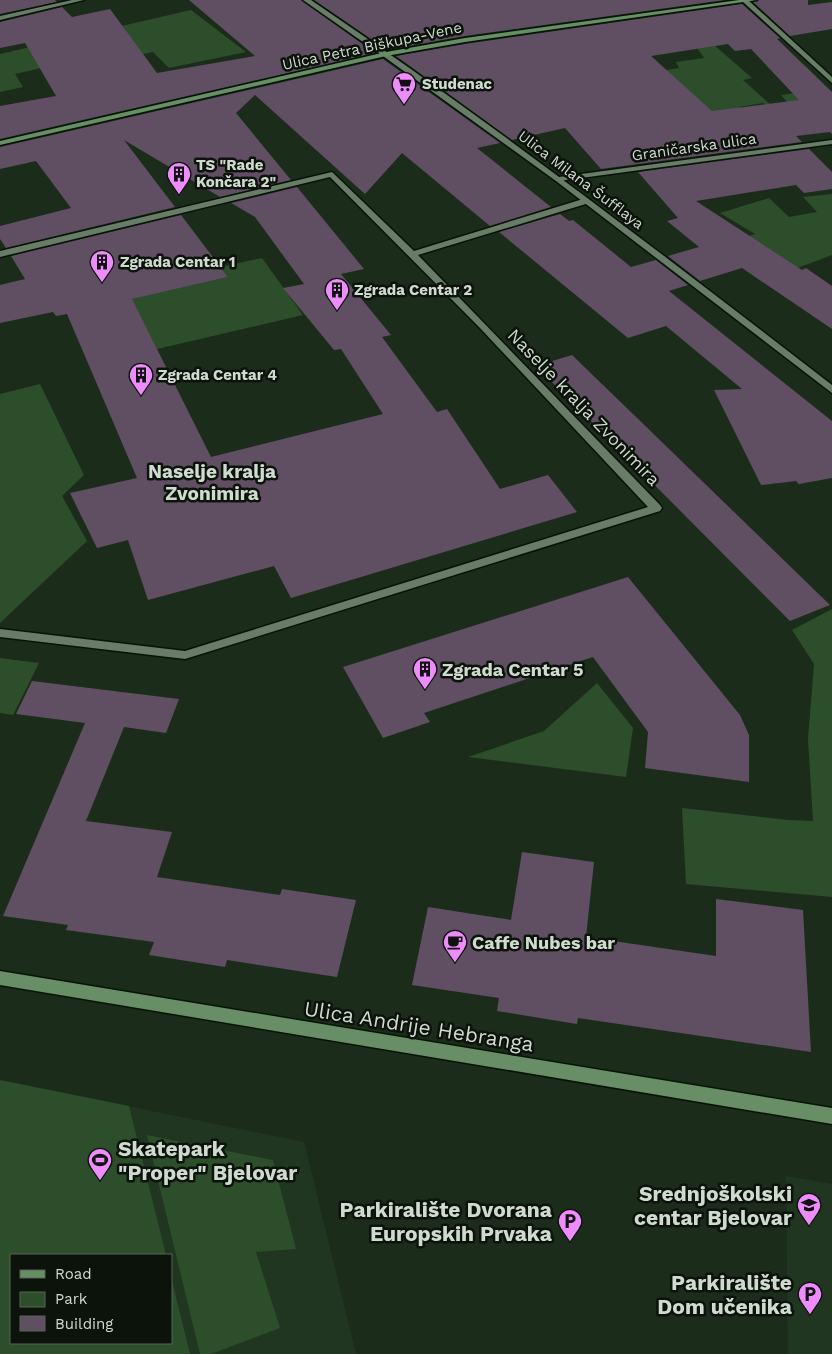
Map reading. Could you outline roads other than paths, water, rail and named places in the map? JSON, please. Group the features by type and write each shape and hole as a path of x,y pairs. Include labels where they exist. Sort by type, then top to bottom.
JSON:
{"main road":[{"name":"Ulica Petra Biškupa-Vene","path":"0,143 386,54 464,40 754,0"},
{"name":"Ulica Andrije Hebranga","path":"0,978 832,1116"}],"street":[{"path":"0,18 81,0"},
{"name":"Ulica Milana Šufflaya","path":"306,0 386,54 559,179 832,390"},
{"path":"745,1 832,81"},
{"name":"Graničarska ulica","path":"559,179 832,142"},
{"name":"Naselje kralja Zvonimira","path":"0,254 332,174 413,254 656,508 184,655 0,633"},
{"path":"413,254 586,201"}],"place":[{"name":"Studenac","path":"404,105"},
{"name":"TS \"Rade Končara 2\"","path":"179,195"},
{"name":"Zgrada Centar 1","path":"102,283"},
{"name":"Zgrada Centar 2","path":"337,311"},
{"name":"Zgrada Centar 4","path":"141,396"},
{"name":"Zgrada Centar 5","path":"425,690"},
{"name":"Caffe Nubes bar","path":"455,963"},
{"name":"Skatepark \"Proper\" Bjelovar","path":"100,1181"},
{"name":"Srednjoškolski centar Bjelovar","path":"809,1226"},
{"name":"Parkiralište Dvorana Europskih Prvaka","path":"570,1242"},
{"name":"Parkiralište Dom učenika","path":"810,1315"}],"district":[{"name":"Naselje kralja Zvonimira","path":"212,482"}]}
